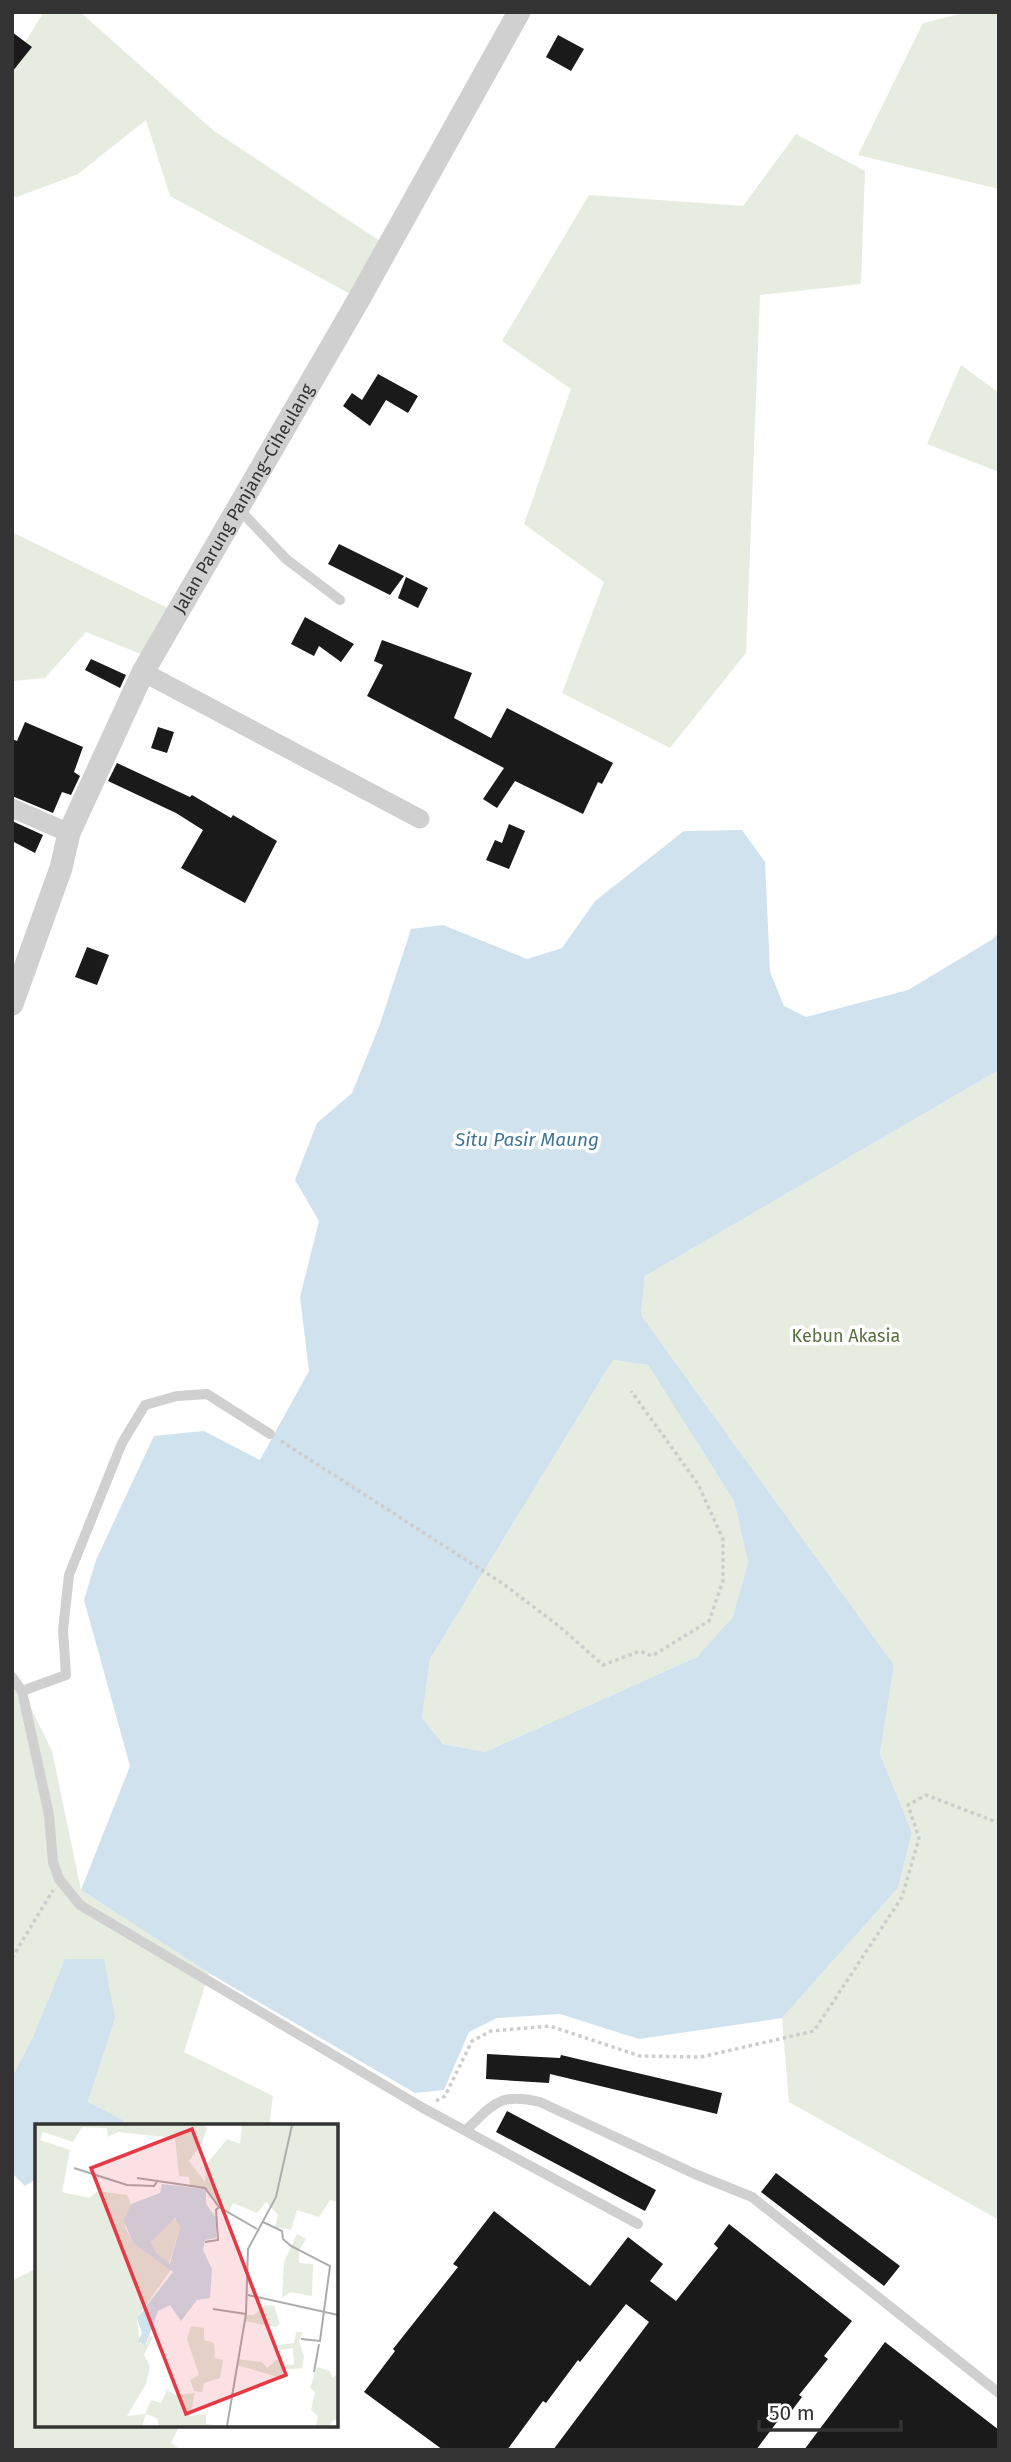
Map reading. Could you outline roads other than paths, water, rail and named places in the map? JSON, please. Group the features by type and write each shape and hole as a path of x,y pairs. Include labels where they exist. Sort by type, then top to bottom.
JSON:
{"street":[{"name":"Jalan Parung Panjang–Ciheulang","path":"12,1004 61,868 69,833 143,672 359,299 519,12"},
{"path":"143,672 420,819"},
{"path":"12,808 69,833"}],"lane":[{"path":"237,508 286,559 340,600"},
{"path":"22,1691 66,1675 63,1630 69,1575 122,1443 145,1405 177,1395 207,1394 270,1434"},
{"path":"12,1677 22,1691 50,1815 53,1862 59,1879 80,1905 423,2108 638,2224"},
{"path":"466,2130 498,2101 521,2097 540,2102 695,2174 752,2197 999,2393"}],"water":[{"name":"Situ Pasir Maung","path":"742,830 765,862 770,972 784,1006 806,1017 908,990 993,939 999,931 999,1070 645,1276 641,1315 894,1665 880,1754 912,1832 898,1888 782,2018 639,2039 560,2014 497,2018 469,2032 444,2090 415,2093 209,1973 81,1890 130,1766 84,1600 96,1560 154,1436 204,1431 260,1460 309,1371 300,1297 319,1221 295,1180 317,1123 352,1093 380,1024 411,929 443,925 527,959 562,948 595,901 684,831","holes":["613,1360 648,1365 734,1501 748,1562 733,1617 697,1657 485,1752 443,1744 422,1718 430,1659"]},
{"path":"65,1959 104,1959 115,2019 88,2102 125,2121 120,2124 35,2124 35,2179 25,2186 12,2173 12,2077 32,2039"}],"park label":[{"name":"Kebun Akasia","path":"846,1336"}]}
